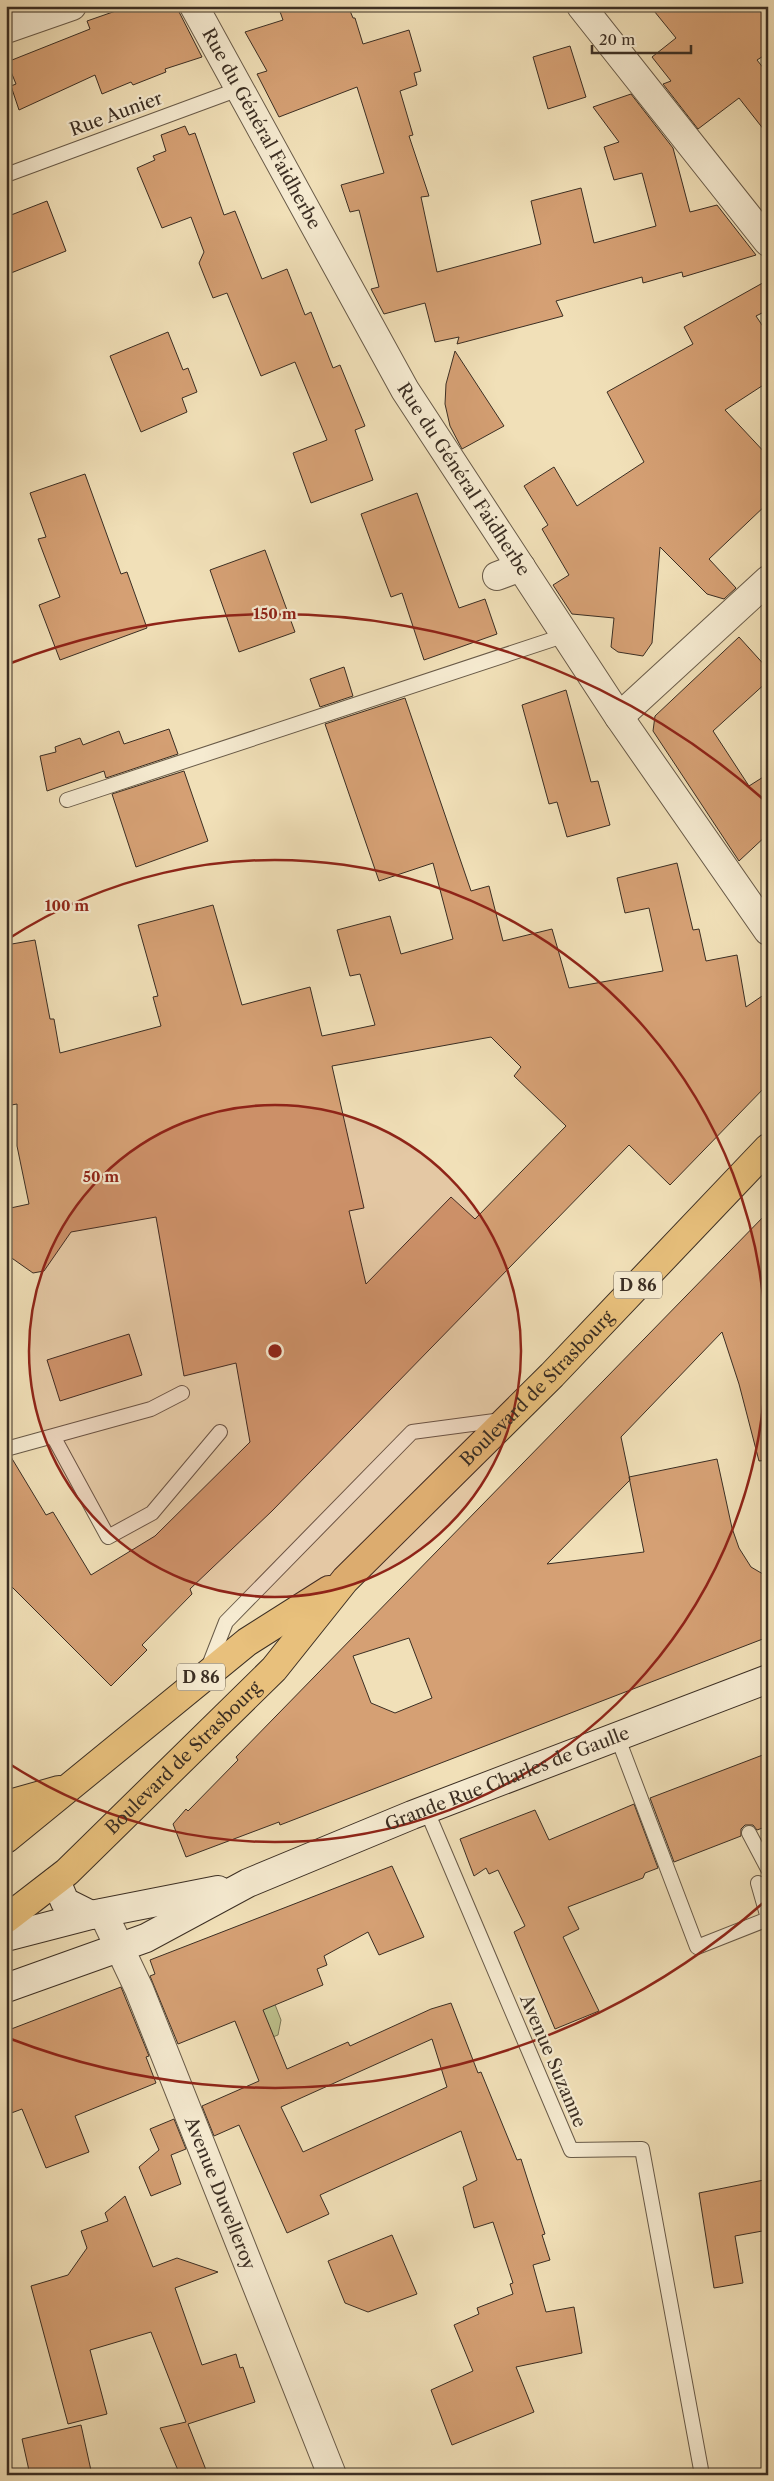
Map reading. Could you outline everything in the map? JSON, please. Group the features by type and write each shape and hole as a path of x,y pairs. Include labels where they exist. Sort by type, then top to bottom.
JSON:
{"main road":[{"name":"Boulevard de Strasbourg","path":"6,1920 56,1881 274,1670 345,1580 508,1420 768,1148"},
{"name":"Boulevard de Strasbourg","path":"6,1839 246,1642 345,1580"},
{"path":"6,1805 68,1788"}],"street":[{"path":"6,29 72,6"},
{"name":"Rue du Général Faidherbe","path":"194,6 405,390 509,572 566,636 619,717 768,931"},
{"path":"581,6 768,242"},
{"path":"619,717 768,580"},
{"name":"Grande Rue Charles de Gaulle","path":"6,1988 146,1938 248,1883 426,1809 768,1679"},
{"path":"56,1881 65,1902 97,1914"},
{"name":"Grande Rue Charles de Gaulle","path":"6,1937 97,1914 248,1883"},
{"name":"Avenue Duvelleroy","path":"97,1914 121,1947 332,2475"}],"lane":[{"name":"Rue Aunier","path":"6,175 239,89"},
{"path":"67,800 566,636"},
{"path":"6,1449 151,1409 182,1394"},
{"path":"206,1674 226,1622 412,1432 508,1420"},
{"path":"54,1436 108,1537 152,1513 220,1432"},
{"path":"617,1736 697,1947 768,1919 758,1883"},
{"name":"Avenue Suzanne","path":"426,1809 571,2150 642,2149 702,2475"},
{"path":"750,1833 768,1869"}],"green space":[{"path":"265,1979 281,2020 278,2035 249,2046 236,2024"}],"building":[{"path":"130,6 176,6 202,57 165,69 166,72 133,85 131,82 102,94 95,75 19,110 11,86 16,84 7,62 90,29 87,21"},
{"path":"278,6 348,6 353,18 355,18 363,44 409,30 421,71 414,73 417,85 400,91 413,135 409,136 429,196 421,197 437,272 541,244 531,201 581,188 594,243 656,226 642,173 614,180 604,147 619,142 593,107 631,94 673,148 690,212 717,205 756,255 683,277 682,272 643,283 642,277 556,301 563,316 457,344 459,337 435,342 425,303 384,314 371,289 379,287 359,210 350,212 341,185 384,173 357,87 279,117 257,74 267,71 245,32 283,20"},
{"path":"650,6 768,6 768,53 757,60 768,74 768,135 739,98 698,129 663,84 671,81 652,57 676,38"},
{"path":"570,46 586,97 548,109 533,57"},
{"path":"185,126 189,135 195,133 224,215 235,211 262,279 287,269 305,315 311,312 333,368 340,365 365,426 355,430 373,480 311,503 293,453 327,440 295,362 261,376 227,293 213,298 199,263 204,252 191,217 162,228 137,168 155,160 153,156 166,151 161,135"},
{"path":"47,201 66,251 6,275 6,217"},
{"path":"768,280 768,310 756,316 768,334 768,382 725,410 768,456 768,503 709,559 736,588 724,599 707,594 660,547 652,643 643,656 618,652 611,647 614,618 572,614 553,585 569,575 542,529 548,525 524,486 554,467 577,506 644,462 607,392 693,344 684,327"},
{"path":"168,332 183,370 188,368 197,392 182,398 187,412 141,432 110,356"},
{"path":"455,351 504,426 462,449 450,426 445,404 446,384"},
{"path":"85,474 121,574 127,572 147,628 60,660 39,605 60,597 38,539 46,537 30,493"},
{"path":"417,493 459,608 485,599 497,634 424,660 402,593 391,597 361,514"},
{"path":"265,550 295,632 239,652 210,570"},
{"path":"739,637 768,669 768,681 713,731 749,786 768,774 768,834 739,861 653,731 655,716"},
{"path":"344,667 353,696 320,707 310,679"},
{"path":"566,690 591,782 598,781 610,825 567,837 557,802 549,804 522,705"},
{"path":"405,698 471,891 489,886 503,941 552,929 569,988 663,971 649,908 625,913 617,878 677,863 693,930 699,929 706,961 737,955 746,1007 768,992 768,1084 670,1185 629,1145 272,1511 190,1589 192,1594 142,1645 147,1650 111,1686 6,1581 6,1458 11,1457 46,1515 53,1512 91,1575 155,1536 250,1442 236,1363 184,1376 156,1217 71,1232 44,1271 33,1273 6,1254 6,1209 29,1204 17,1146 17,1104 6,1106 6,945 35,940 50,1019 54,1019 60,1053 161,1026 153,997 158,996 138,925 213,905 242,1005 310,987 322,1036 375,1025 360,974 350,976 337,930 390,916 401,954 453,939 433,863 379,881 325,724","holes":["491,1037 521,1067 514,1076 566,1126 475,1219 451,1197 366,1284 349,1211 364,1208 332,1066"]},
{"path":"169,729 178,754 106,778 104,771 47,791 40,756 56,752 55,747 80,738 83,745 119,731 124,744"},
{"path":"184,771 208,841 136,867 112,794"},
{"path":"768,1212 768,1460 759,1461 739,1384 722,1332 621,1437 629,1477 717,1459 732,1528 739,1548 751,1567 768,1577 768,1637 280,1825 279,1822 186,1857 173,1824 186,1809 188,1811 238,1760 236,1757","holes":["630,1480 644,1552 547,1564","409,1638 432,1698 395,1713 371,1703 353,1656"]},
{"path":"129,1334 142,1375 60,1401 47,1360"},
{"path":"768,1753 768,1826 757,1830 753,1825 745,1825 741,1829 741,1836 674,1862 650,1798"},
{"path":"634,1804 658,1868 645,1873 643,1878 568,1907 579,1929 563,1937 599,2011 555,2029 514,1932 525,1926 498,1870 489,1874 486,1868 474,1876 460,1839 535,1810 549,1840"},
{"path":"392,1866 424,1937 379,1955 368,1932 324,1956 327,1965 317,1969 323,1985 263,2010 287,2069 348,2042 350,2046 431,2009 451,2003 478,2073 481,2072 517,2160 521,2159 545,2234 542,2235 550,2260 533,2265 546,2312 574,2307 582,2353 516,2367 534,2412 452,2445 431,2390 473,2371 454,2325 479,2314 477,2308 513,2294 510,2284 513,2283 493,2222 474,2228 463,2187 477,2180 461,2131 320,2195 329,2214 287,2233 239,2125 214,2136 202,2106 259,2081 235,2021 178,2044 150,1976 155,1974 150,1960","holes":["432,2039 447,2087 303,2152 281,2107"]},
{"path":"121,1987 149,2056 146,2057 156,2083 75,2116 89,2152 46,2168 22,2109 6,2115 6,2031"},
{"path":"174,2119 186,2149 171,2155 181,2184 151,2196 139,2167 159,2150 150,2129"},
{"path":"764,2180 768,2203 768,2230 735,2236 743,2283 714,2288 699,2193"},
{"path":"125,2196 153,2267 177,2258 218,2272 175,2288 202,2365 236,2354 240,2368 243,2367 255,2402 188,2424 208,2475 180,2475 160,2428 186,2422 151,2332 90,2350 107,2414 68,2424 31,2286 68,2275 87,2248 81,2231 108,2221 105,2213"},
{"path":"392,2235 417,2294 368,2312 345,2303 328,2261"},
{"path":"81,2425 92,2475 30,2475 22,2439"}]}
